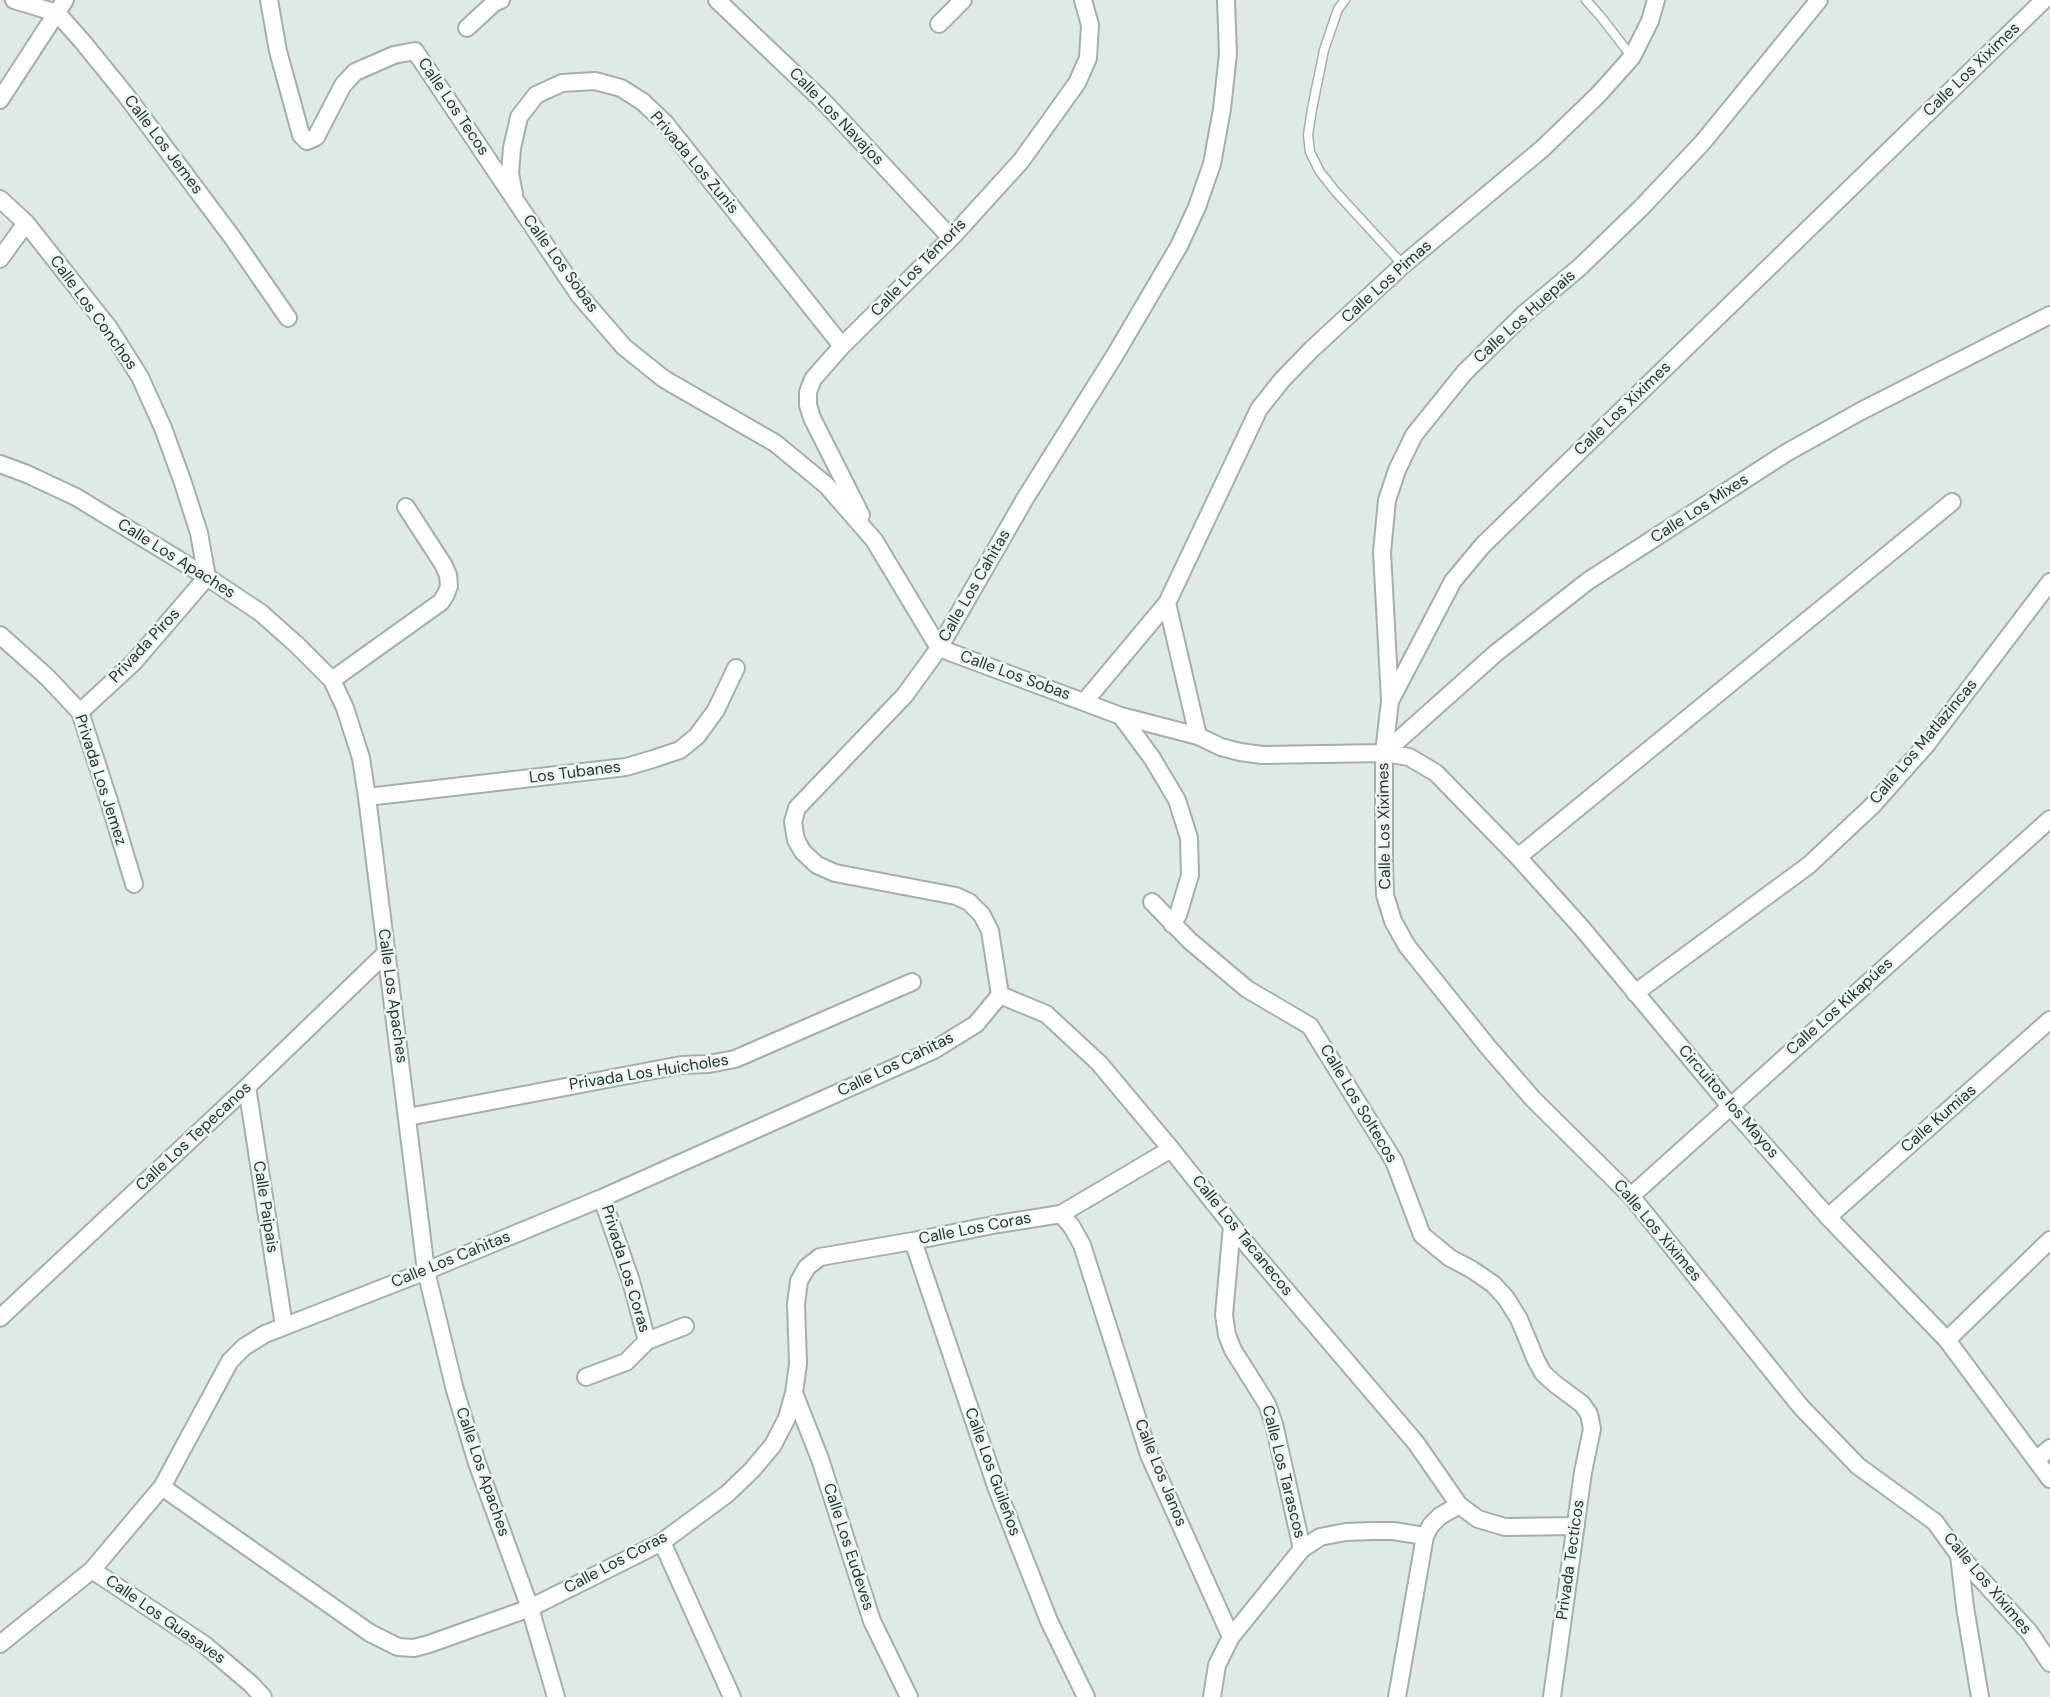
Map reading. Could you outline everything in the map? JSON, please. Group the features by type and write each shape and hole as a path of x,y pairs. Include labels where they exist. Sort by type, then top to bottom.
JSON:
{"street":[{"path":"0,100 61,6 14,0"},
{"name":"Calle Los Tecos","path":"269,0 278,51 301,135 307,141 316,137 343,85 355,72 394,55 415,51 515,202"},
{"path":"467,28 494,3 501,0"},
{"path":"707,0 722,4"},
{"path":"939,24 963,0"},
{"name":"Calle Los Témoris","path":"874,540 812,418 808,405 808,392 813,379 842,346 951,238 1021,161 1077,83 1088,58 1090,25 1083,0"},
{"name":"Calle Los Cahitas","path":"0,1644 92,1569 162,1487 230,1361 244,1347 284,1326 602,1198 934,1050 976,1024 1000,995 990,931 982,915 969,902 956,896 835,873 817,864 803,852 796,840 793,822 797,808 905,695 939,648 1026,497 1179,246 1197,207 1212,164 1222,109 1228,54 1226,0"},
{"name":"Calle Los Pimas","path":"1085,701 1167,603 1259,409 1282,380 1403,266 1542,148 1598,94 1632,57 1650,21 1656,0"},
{"name":"Calle Los Huepais","path":"1390,701 1382,552 1387,500 1397,470 1414,435 1464,373 1524,314 1596,252 1703,142 1819,0"},
{"name":"Calle Los Xiximes","path":"2044,0 1474,554 1452,580 1390,701 1384,753 1385,895 1393,921 1407,946 1533,1099 1631,1196 1801,1407 1858,1466 1935,1522 1959,1555 2030,1633 2050,1663"},
{"name":"Calle Los Navajos","path":"722,4 825,103 951,238"},
{"name":"Calle Los Jemes","path":"61,6 232,237 288,318"},
{"name":"Privada Los Zunis","path":"515,202 510,173 512,148 519,117 536,95 562,84 595,81 621,88 643,102 665,123 842,346"},
{"name":"Calle Los Conchos","path":"0,199 26,223 109,328 140,377 163,428 182,480 199,533 207,577"},
{"name":"Calle Los Sobas","path":"515,202 579,295 624,347 664,379 752,429 801,463 826,485 874,540 939,648 1121,716 1198,736 1221,747 1262,755 1384,753"},
{"path":"0,259 26,223"},
{"name":"Calle Los Mixes","path":"1384,753 1497,653 1588,581 1786,453 1861,411 2050,315"},
{"name":"Calle Los Apaches","path":"0,464 76,496 261,613 332,680 345,708 361,758 367,797 426,1270 455,1390 477,1463 530,1608 556,1697"},
{"path":"1518,857 1952,501"},
{"path":"332,680 441,602 446,594 449,586 448,575 443,564 406,507"},
{"name":"Privada Piros","path":"80,712 133,663 207,577"},
{"name":"Calle Los Matlazincas","path":"1635,993 1809,865 1872,806 1927,744 2050,582"},
{"path":"1167,603 1198,736"},
{"name":"Privada Los Jemez","path":"0,635 47,677 80,712 134,884"},
{"name":"Los Tubanes","path":"367,797 626,767 680,750 697,736 716,710 735,668"},
{"path":"1121,716 1152,758 1177,800 1189,838 1190,875 1178,915 1172,924"},
{"name":"Circuitos los Mayos","path":"1384,753 1409,757 1437,773 1518,857 1581,927 1731,1106 1828,1217 1947,1340 2050,1479"},
{"name":"Calle Los Kikapúes","path":"1631,1196 2050,819"},
{"name":"Calle Los Soltecos","path":"1152,902 1172,924 1247,989 1310,1026 1394,1161 1422,1235 1450,1258 1493,1284 1506,1298 1519,1319 1544,1373 1582,1404 1592,1423"},
{"name":"Calle Los Tepecanos","path":"0,1318 247,1088 386,953"},
{"name":"Privada Los Huicholes","path":"408,1117 681,1065 710,1064 735,1059 912,982"},
{"name":"Calle Los Tacanecos","path":"1000,995 1046,1014 1099,1063 1232,1226 1416,1443 1459,1505 1478,1519 1505,1527 1576,1526"},
{"name":"Calle Kumias","path":"1828,1217 2050,1020"},
{"name":"Calle Paipais","path":"247,1088 284,1326"},
{"name":"Calle Los Coras","path":"162,1487 370,1633 398,1647 414,1648 429,1644 530,1608 662,1542 727,1494 752,1470 773,1445 787,1418 794,1393 798,1364 796,1304 799,1281 807,1268 820,1257 1061,1214 1171,1149"},
{"name":"Privada Los Coras","path":"602,1198 631,1281 647,1341"},
{"name":"Calle Los Janos","path":"1061,1214 1082,1245 1149,1455 1231,1637"},
{"name":"Calle Los Tarascos","path":"1232,1226 1224,1315 1227,1335 1233,1350 1268,1404 1302,1549"},
{"path":"1947,1340 2050,1240"},
{"name":"Calle Los Guileños","path":"913,1241 997,1490 1049,1621 1086,1697"},
{"name":"Privada Los Coras","path":"586,1377 626,1362 647,1341 685,1326"},
{"name":"Calle Los Eudeves","path":"794,1393 820,1459 872,1621 909,1697"},
{"name":"Privada Tecticos","path":"1552,1697 1592,1423"},
{"path":"2036,1460 2050,1448"},
{"path":"1397,1697 1425,1536 1440,1516 1459,1505"},
{"path":"1212,1697 1217,1665 1231,1637 1302,1549 1320,1538 1346,1532 1393,1531 1425,1536"},
{"path":"662,1542 732,1697"},
{"path":"1959,1555 1980,1697"},
{"name":"Calle Los Guasaves","path":"92,1569 205,1645 263,1697"}],"lane":[{"path":"1345,0 1338,9 1324,50 1308,135 1311,152 1320,172 1336,192 1403,266"},
{"path":"1586,0 1632,57"}]}
